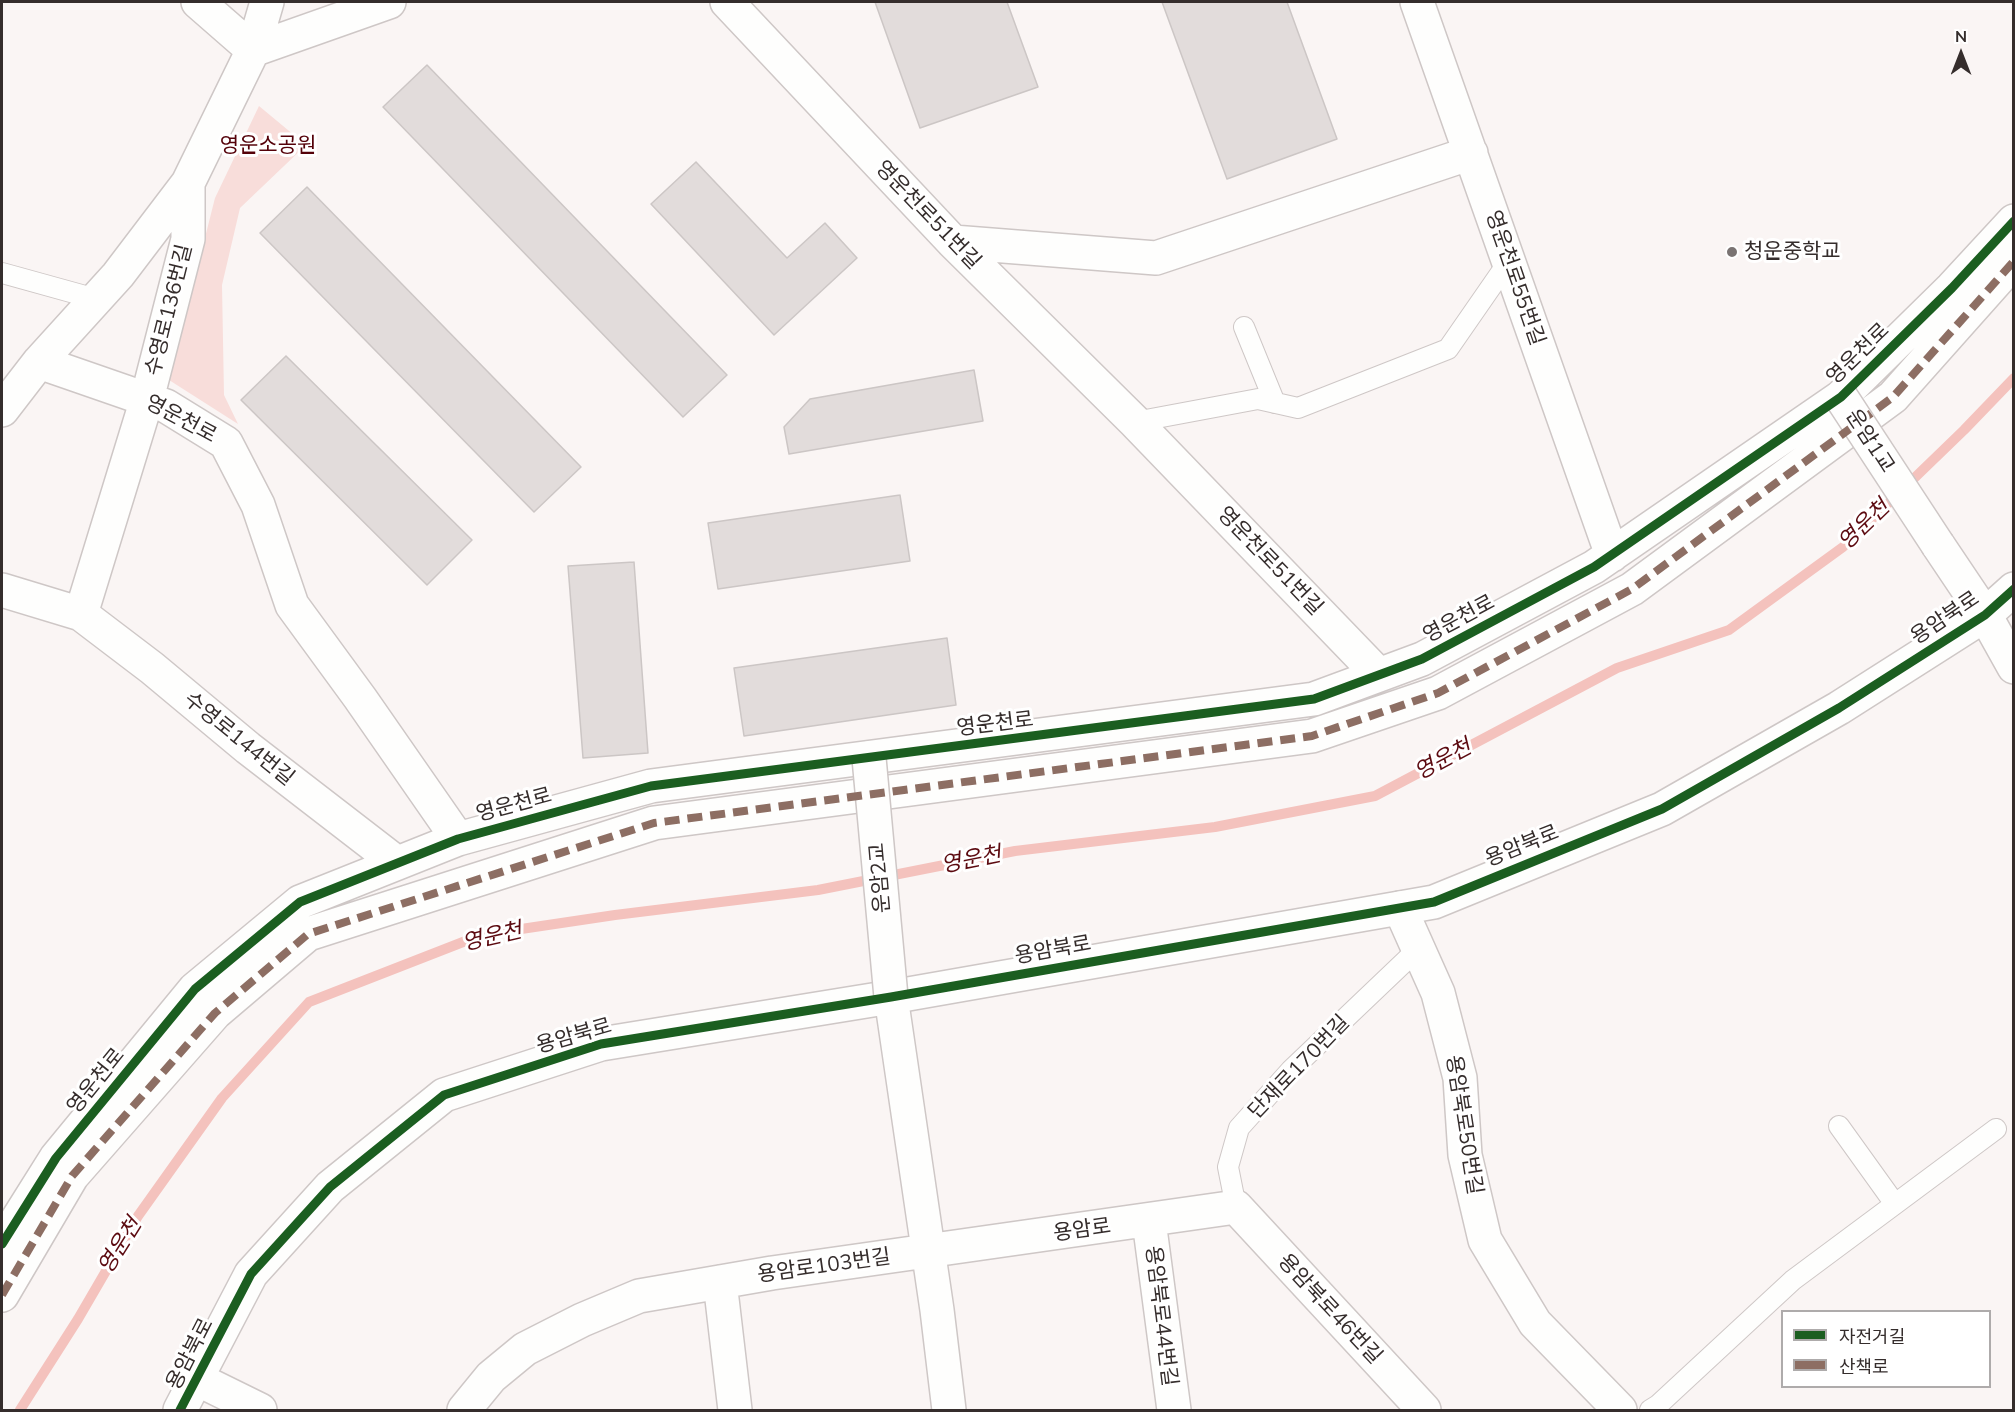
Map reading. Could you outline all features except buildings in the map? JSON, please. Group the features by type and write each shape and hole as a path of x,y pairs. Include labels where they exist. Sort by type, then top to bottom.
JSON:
{"street":[{"name":"수영로136번길","path":"2,410 39,362 118,275 188,183 253,50 267,2"},
{"path":"212,8 253,50 389,2"},
{"name":"영운천로51번길","path":"727,2 953,242 1135,422 1379,675"},
{"name":"영운천로55번길","path":"1417,2 1612,555"},
{"path":"953,242 1156,258 1471,153"},
{"name":"수영로136번길","path":"147,399 188,239 188,183"},
{"name":"영운천로","path":"2,1244 56,1158 195,989 300,902 458,839 651,786 1314,699 1422,659 1594,567 1841,397 1952,288 2013,221"},
{"path":"2,1295 72,1176 215,1013 308,934 654,823 1312,736 1438,693 1632,589 1893,397 2013,261"},
{"name":"영운천로","path":"39,362 166,406 226,443 258,505 292,605 458,839"},
{"name":"운암1교","path":"1841,397 1986,615 2013,667"},
{"path":"81,614 147,399"},
{"name":"용암북로","path":"180,1410 251,1274 330,1187 444,1095 601,1044 891,997 1434,902 1662,808 1839,708 1986,615 2013,589"},
{"name":"수영로144번길","path":"2,590 81,614 152,668 248,748 397,863"},
{"name":"운암2교","path":"868,758 891,997"},
{"name":"용암북로50번길","path":"1400,908 1438,993 1460,1078 1465,1155 1485,1240 1535,1323 1620,1410"},
{"path":"891,997 949,1410"},
{"name":"용암로","path":"928,1250 1236,1208"},
{"name":"용암북로46번길","path":"1236,1208 1425,1410"},
{"name":"용암북로44번길","path":"1149,1221 1174,1410"},
{"name":"용암로103번길","path":"464,1410 491,1377 525,1349 582,1320 639,1296 928,1250"},
{"path":"720,1282 735,1410"},
{"path":"197,1379 260,1410"}],"lane":[{"path":"1135,422 1258,399 1298,408 1448,349 1509,261"},
{"path":"2,273 96,299"},
{"path":"1245,327 1275,403"},
{"name":"단재로170번길","path":"1236,1208 1228,1167 1239,1128 1291,1070 1418,950"},
{"path":"1839,1126 1895,1204"},
{"path":"1650,1410 1793,1280 1996,1129"}],"green space":[{"name":"영운소공원","path":"259,106 306,145 240,208 222,285 224,395 238,424 169,380 215,198"}],"waterway":[{"name":"영운천","path":"20,1410 78,1319 138,1216 222,1098 309,1002 481,935 615,915 818,890 1015,851 1215,827 1375,796 1617,668 1729,630 1843,547 1964,430 2014,378"}],"marked path":[{"path":"2,1295 72,1176 215,1013 308,934 654,823 1312,736 1438,693 1632,589 1893,397 2014,261"}],"cycle path":[{"path":"2,1244 56,1158 195,989 300,902 458,839 651,786 1314,699 1422,659 1594,567 1841,397 1952,288 2014,221"},
{"path":"180,1410 251,1274 330,1187 444,1095 601,1044 891,997 1434,902 1662,809 1839,708 1985,615 2014,589"}],"place":[{"name":"청운중학교","path":"1732,252"}]}
